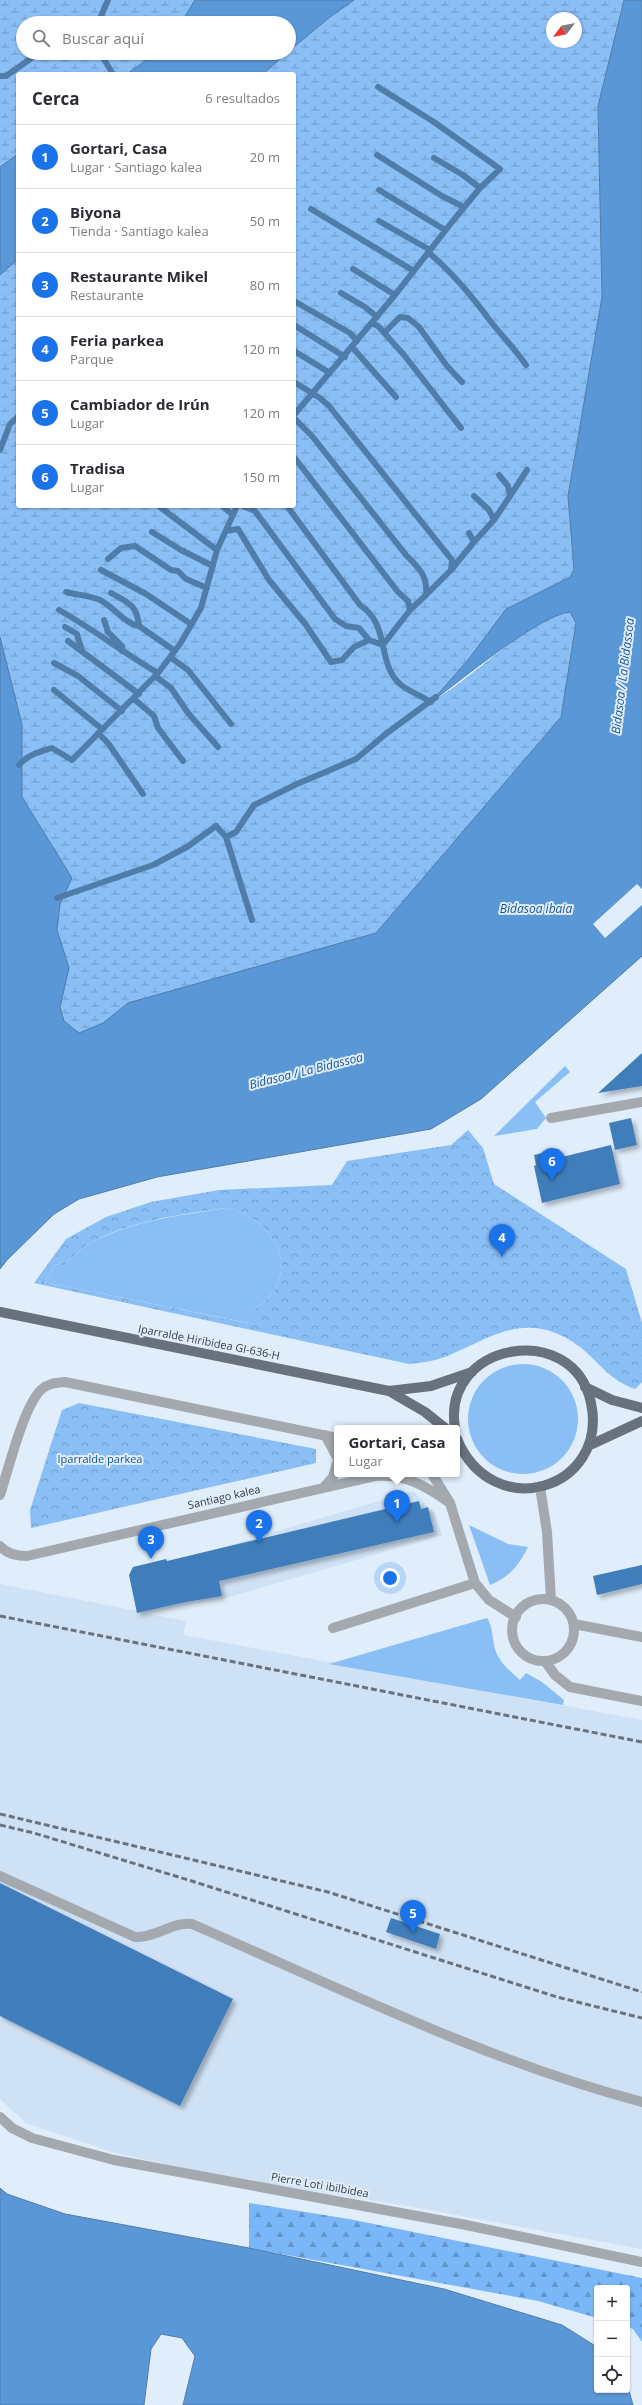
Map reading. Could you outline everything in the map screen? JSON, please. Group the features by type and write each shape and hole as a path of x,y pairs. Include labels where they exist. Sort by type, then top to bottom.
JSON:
{"main road":[{"name":"Iparralde Hiribidea GI-636-H","path":"0,1312 389,1391 426,1412 441,1425"},
{"name":"Iparralde Hiribidea GI-636-H","path":"455,1425 456,1403 462,1387 472,1372 484,1361 499,1353 516,1350 532,1350 549,1354 564,1362 576,1373 585,1387 593,1416 588,1446 580,1461 569,1473 555,1482 540,1487 522,1489 504,1486 488,1479 474,1468 467,1459 460,1445"},
{"name":"Iparralde Hiribidea GI-636-H","path":"389,1391 431,1386 472,1372"},
{"name":"Iparralde Hiribidea GI-636-H","path":"585,1387 612,1400 642,1408"},
{"path":"588,1446 642,1421"}],"street":[{"path":"551,1118 642,1102"},
{"path":"0,1495 31,1403 41,1389 51,1384 65,1382 334,1437"},
{"path":"325,1435 334,1452"},
{"path":"324,1487 333,1477 334,1474"},
{"name":"Santiago kalea","path":"1,1549 17,1556 27,1556 371,1477"},
{"name":"Santiago kalea","path":"399,1477 414,1481 450,1503"},
{"path":"434,1477 450,1503 475,1583 489,1600 516,1617"},
{"path":"540,1487 547,1532 551,1600"},
{"path":"333,1628 475,1583"},
{"path":"551,1600 566,1609 574,1624 574,1635 570,1645 564,1653 555,1659 545,1661 534,1660 525,1655 518,1647 513,1637 512,1627 522,1608 530,1602 551,1600"},
{"path":"574,1624 642,1637"},
{"path":"545,1661 555,1675 570,1686 642,1701"},
{"path":"0,1876 135,1937 146,1937 175,1924 192,1924 471,2044 543,2073 642,2102"},
{"name":"Pierre Loti ibilbidea","path":"0,2117 12,2128 32,2138 114,2160 466,2225 642,2262"}],"shaded area":[{"path":"413,1491 435,1514 442,1535 233,1596 144,1613 186,1621 183,1635 642,1720 642,2249 413,2207 212,2174 115,2153 26,2123 0,2099 0,1584 137,1611 129,1575"}],"green space":[{"path":"0,0 227,0 219,16 16,16 16,60 202,60 199,72 16,72 16,508 296,508 296,72 223,72 241,60 296,60 296,18 321,0 624,0 598,106 602,297 568,496 574,570 570,577 506,609 468,660 433,700 465,679 501,650 537,625 555,616 571,612 576,623 561,717 377,933 50,1060 0,749"},
{"path":"565,1066 570,1072 535,1102 546,1118 537,1129 494,1136"},
{"path":"468,1130 483,1148 494,1184 626,1269 642,1323 642,1382 635,1389 616,1379 586,1352 568,1339 551,1331 535,1328 520,1328 505,1332 436,1360 409,1364 34,1283 66,1239 106,1217 151,1202 219,1190 332,1185 347,1161 451,1145","holes":["226,1208 239,1212 262,1226 271,1236 281,1260 281,1273 276,1287 261,1304 249,1313 248,1323 44,1282 56,1264 63,1266 85,1246 121,1229 173,1216"]},
{"path":"226,1208 251,1218 262,1226 271,1236 281,1260 281,1273 276,1287 261,1304 249,1313 249,1323 44,1282 56,1264 63,1266 75,1254 89,1244 122,1229 156,1220"},
{"path":"523,1364 544,1368 554,1373 562,1380 569,1388 574,1398 578,1419 574,1440 569,1450 562,1458 554,1465 544,1470 523,1474 502,1470 492,1465 484,1458 477,1450 472,1440 468,1419 472,1398 477,1388 484,1380 492,1373 502,1368"},
{"name":"Iparralde parkea","path":"79,1403 316,1449 316,1463 31,1528 30,1510 62,1410"},
{"path":"469,1525 508,1544 528,1547 521,1560 503,1579 490,1585"},
{"path":"487,1618 491,1628 496,1651 504,1665 520,1680 526,1673 542,1682 564,1700 563,1705 329,1664"},
{"path":"249,2203 349,2219 642,2278 642,2342 633,2329 630,2328 630,2285 594,2285 594,2317 538,2301 249,2248"}],"water":[{"path":"195,0 354,0 330,17 296,45 296,16 185,16"},
{"name":"Bidasoa ibaia","path":"624,0 642,0 642,956 481,1099 431,1129 157,1177 79,1199 54,1214 7,1260 0,1269 0,637 22,725 22,797 72,878 60,904 57,930 69,968 60,1007 64,1021 79,1033 103,1023 128,1003 376,933 561,717 576,623 570,612 556,616 539,624 520,636 431,702 468,660 506,609 570,577 574,570 568,496 602,297 598,106"},
{"path":"146,60 279,60 265,72 130,72"},
{"path":"16,155 16,261 0,275 0,167"},
{"path":"0,2188 7,2194 65,2214 249,2248 444,2289 562,2325 594,2345 594,2393 630,2393 633,2405 183,2405 195,2356 182,2338 161,2334 151,2349 144,2405 0,2405"}],"pier":[{"path":"637,884 642,889 642,905 605,938 593,924"}],"building":[{"path":"642,1053 642,1086 598,1093"},
{"path":"631,1118 637,1145 615,1150 609,1123"},
{"path":"611,1145 620,1184 542,1203 534,1166 536,1165 534,1155 559,1149 562,1157"},
{"path":"419,1501 421,1509 428,1507 434,1532 219,1581 222,1596 137,1613 129,1575 133,1567 166,1559 167,1561"},
{"path":"642,1565 642,1584 597,1595 593,1576"},
{"path":"0,1883 233,1999 180,2106 0,2016"},
{"path":"391,1918 440,1934 436,1949 386,1932"}],"waterway":[{"path":"101,16 108,0"},
{"path":"0,76 6,76 29,60"},
{"path":"104,60 112,72"},
{"path":"296,413 395,295 480,188 500,169 434,122 378,87"},
{"path":"377,155 442,196 464,207"},
{"path":"434,158 463,175 480,188"},
{"path":"379,190 445,230"},
{"path":"311,209 414,271"},
{"path":"379,221 430,250"},
{"path":"428,252 462,285 526,365"},
{"path":"353,269 395,295"},
{"path":"341,293 365,307 377,317"},
{"path":"296,302 350,333 357,341"},
{"path":"384,333 400,317 408,318 419,327 447,366 462,382"},
{"path":"372,323 378,326 404,355 461,428"},
{"path":"296,326 345,357"},
{"path":"352,347 396,397"},
{"path":"296,352 330,373"},
{"path":"296,383 320,398 329,406 452,560 451,570 426,595"},
{"path":"0,450 10,424 16,419"},
{"path":"296,420 312,436 406,555 422,573 426,583 426,595 410,610"},
{"path":"296,460 398,592 408,601 410,610 383,645"},
{"path":"510,496 527,470"},
{"path":"494,520 510,496 508,486 499,475"},
{"path":"474,496 489,510 494,520 474,542"},
{"path":"161,508 217,550"},
{"path":"224,508 233,515"},
{"path":"19,765 30,756 52,748 72,760 158,673 180,644 201,608 217,550 236,508"},
{"path":"248,508 255,511 335,619 346,626 359,628 369,640"},
{"path":"288,508 360,605 370,613 376,623 388,666 393,676 401,685 431,702"},
{"path":"226,531 238,529 269,580 306,625 331,662 342,660 354,647 369,640 383,645"},
{"path":"152,532 181,550 213,566"},
{"path":"451,570 474,542 469,533"},
{"path":"108,559 121,548 135,546 171,570 178,571 186,579 207,588"},
{"path":"101,570 146,594 191,624"},
{"path":"66,592 100,600 124,619 134,625 139,626"},
{"path":"111,593 131,605 136,613 139,626 175,651"},
{"path":"59,610 158,673"},
{"path":"104,620 108,632 122,646 122,651"},
{"path":"65,627 77,634 82,651"},
{"path":"68,641 139,694"},
{"path":"170,657 188,670 231,724"},
{"path":"54,663 78,676 122,711"},
{"path":"155,676 171,688 188,713 218,747"},
{"path":"54,690 102,729"},
{"path":"57,898 153,865 187,847 216,826 226,837 236,832 254,805 297,784 356,759 387,733 436,697"},
{"path":"134,699 154,716 158,728 183,761"},
{"path":"98,733 108,743 143,794"},
{"path":"226,837 252,920"}],"railway":[{"path":"0,1616 642,1742"},
{"path":"0,1814 328,1892 642,1992"},
{"path":"0,1825 34,1833 198,1883 557,1997 642,2018"}],"place":[{"name":"Tradisa","path":"552,1181"},
{"name":"Feria parkea","path":"502,1257"},
{"name":"Gortari, Casa","path":"397,1523"},
{"name":"Biyona","path":"259,1543"},
{"name":"Restaurante Mikel","path":"151,1559"},
{"name":"Cambiador de Irún","path":"413,1933"}],"water label":[{"name":"Bidasoa / La Bidassoa","path":"623,676"},
{"name":"Bidasoa / La Bidassoa","path":"306,1071"}]}
